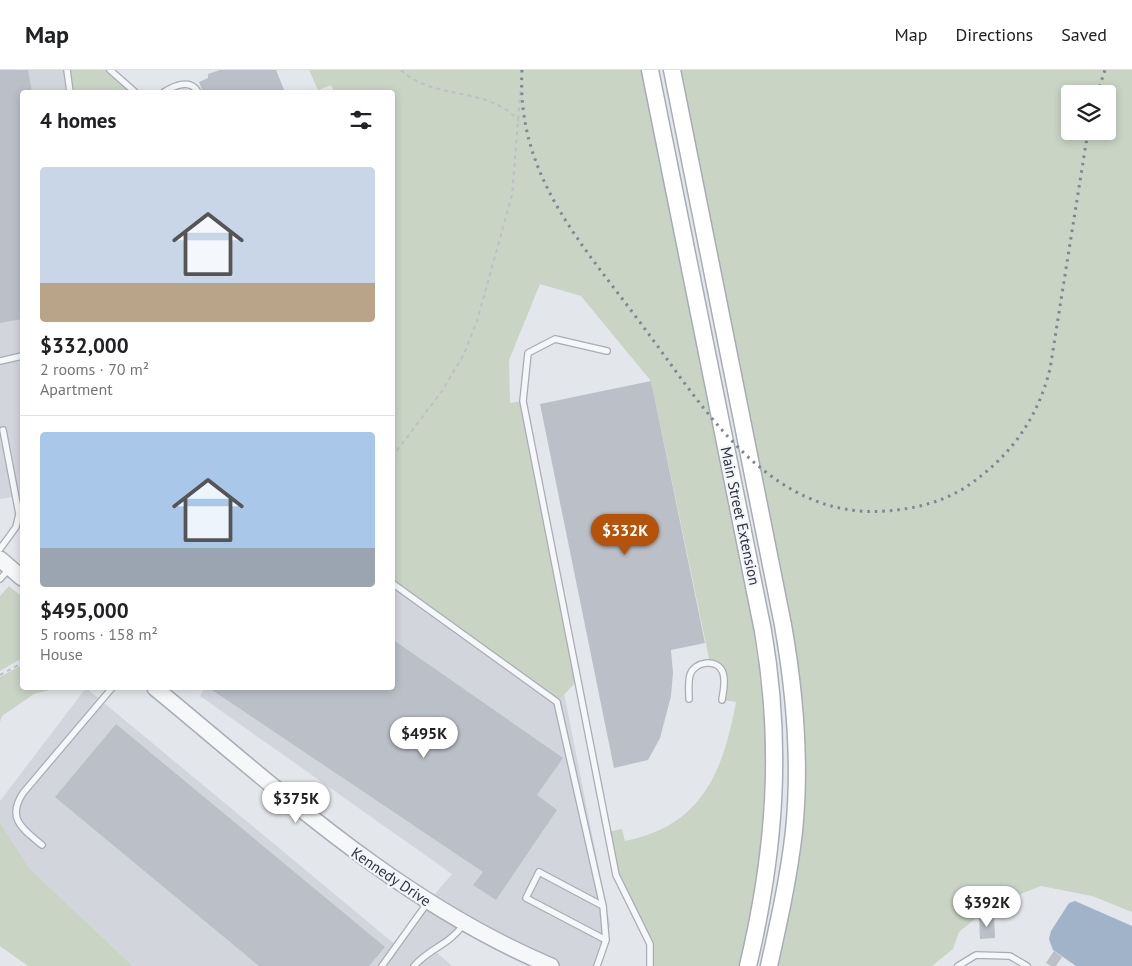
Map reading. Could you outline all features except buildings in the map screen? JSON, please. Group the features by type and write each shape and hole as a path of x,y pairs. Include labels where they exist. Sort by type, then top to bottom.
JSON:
{"main road":[{"name":"Main Street Extension","path":"650,70 763,631 772,686 776,760 774,815 768,871 748,966"},
{"name":"Main Street Extension","path":"672,70 779,603 792,682 797,765 794,830 784,898 769,966"}],"street":[{"path":"3,569 20,577"},
{"name":"Kennedy Drive","path":"157,690 351,850 464,924 550,966"}],"lane":[{"path":"67,70 70,90"},
{"path":"110,70 133,90"},
{"path":"167,90 174,86 185,84 197,90"},
{"path":"607,351 555,339 528,353 523,401 616,875 650,944 650,966"},
{"path":"0,361 20,356"},
{"path":"0,550 16,528 19,514 3,430"},
{"path":"395,585 557,702 603,906 606,940 597,966"},
{"path":"689,699 690,680 693,670 701,664 710,663 719,666 724,674 722,700"},
{"path":"42,845 18,822 16,817 17,805 23,793 110,690"},
{"path":"603,906 539,872 526,898 606,940"},
{"path":"382,966 428,902"},
{"path":"414,966 429,953 449,942 464,924"},
{"path":"958,966 976,955 1010,956 1027,966"}],"path":[{"path":"401,70 426,85 492,101 510,110 519,122"},
{"path":"395,453 442,392 464,354 477,321 512,195 521,85"},
{"path":"0,675 20,664"}],"shaded area":[{"path":"0,70 75,70 80,90 20,90 20,495 0,499"},
{"path":"395,572 564,693 610,925 597,966 551,966 464,924 434,950 452,966 133,966 29,868 0,822 0,801 84,690 88,690 397,946 428,902 452,874 200,696 204,690 395,690"}],"green space":[{"path":"67,70 110,70 133,90 70,90"},
{"path":"309,70 650,70 774,724 748,966 650,966 651,951 621,890 608,832 622,829 625,841 651,834 673,823 690,809 704,792 715,773 724,752 736,702 722,700 724,674 710,663 651,381 581,296 540,284 509,360 510,403 523,401 578,680 557,702 395,586 395,90 333,90 331,85 318,90"},
{"path":"672,70 1132,70 1132,912 1092,896 1041,886 991,906 959,932 953,949 932,966 769,966 778,928 796,739"},
{"path":"9,586 20,595 20,659 0,671 0,596"},
{"path":"20,666 20,690 49,690 34,694 2,716 0,722 0,677"},
{"path":"0,822 29,868 133,966 28,966 0,946"}],"water":[{"path":"1075,901 1132,926 1132,966 1076,966 1053,950 1049,939 1051,931 1069,903"}],"railway":[{"path":"522,70 523,108 530,143 542,176 558,207 598,266 689,390 743,452 773,477 807,497 844,509 897,510 928,504 948,497 982,475 996,463 1020,436 1038,405 1050,369 1087,140"},
{"path":"1100,85 1105,70"}]}
